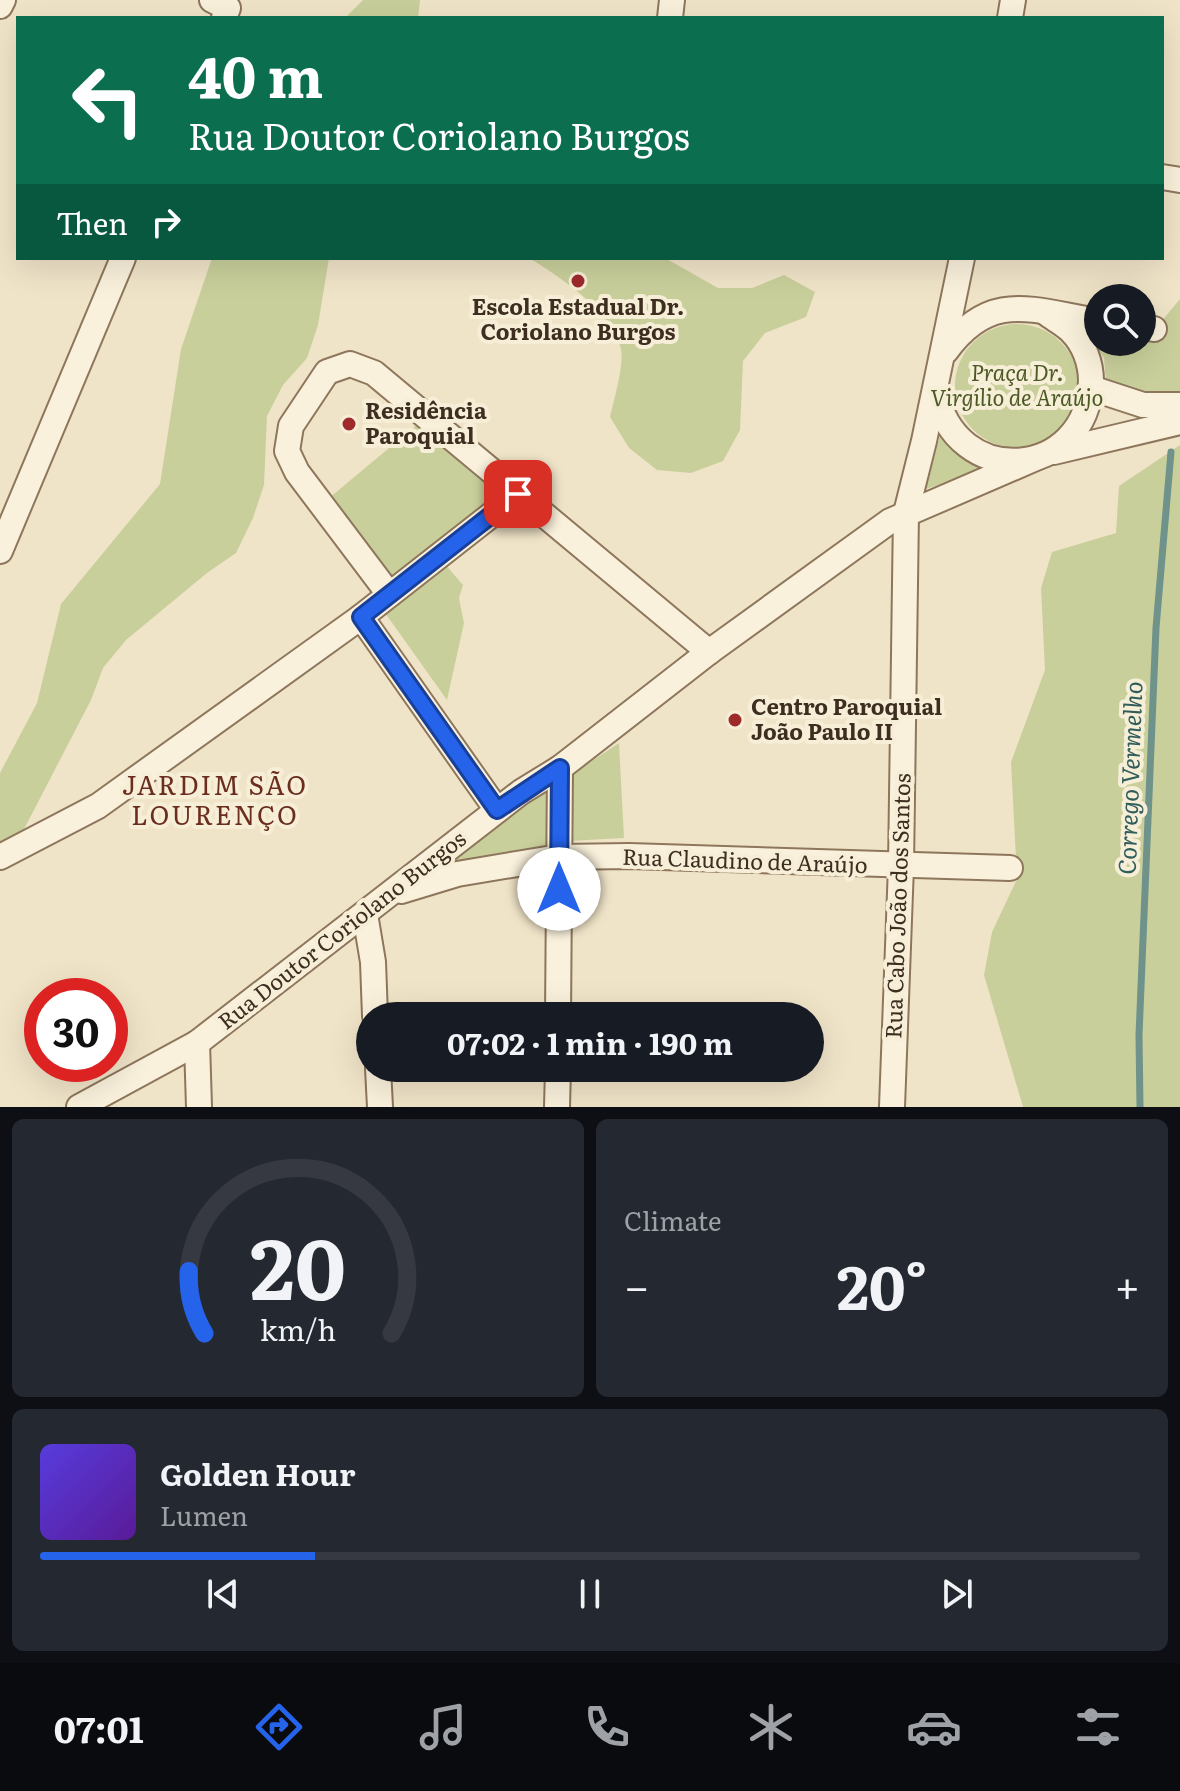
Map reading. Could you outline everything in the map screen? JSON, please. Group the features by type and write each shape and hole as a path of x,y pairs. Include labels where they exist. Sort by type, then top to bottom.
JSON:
{"street":[{"path":"0,6 3,0"},
{"path":"212,0 228,8 225,16"},
{"path":"0,551 122,260"},
{"path":"962,260 935,389 947,424 958,439 972,450 993,459 1014,462 1180,422"},
{"path":"942,356 959,332 981,315 1012,307 1084,319"},
{"path":"1041,456 1060,446 1081,422 1091,388 1090,362 1073,332 1046,313"},
{"path":"389,594 297,472 287,451 291,426 327,372 350,364 374,373 709,652"},
{"path":"1091,388 1143,405 1180,405"},
{"name":"Rua Cabo João dos Santos","path":"892,1107 901,866 906,513 935,389"},
{"name":"Rua Doutor Coriolano Burgos","path":"79,1107 197,1043 497,810 560,768 709,652 890,521 1041,456"},
{"path":"0,857 98,806 361,617 518,494"},
{"path":"361,617 497,810"},
{"path":"558,1002 560,768"},
{"name":"Rua Claudino de Araújo","path":"387,895 457,874 559,857 629,856 1010,868"},
{"path":"365,914 373,962 374,1002"},
{"path":"197,1043 199,1107"},
{"path":"379,1082 380,1107"},
{"path":"557,1107 558,1082"}],"green space":[{"path":"363,0 420,0 418,16 347,16"},
{"path":"211,260 329,260 318,325 307,358 283,385 267,416 264,485 236,553 126,640 103,668 91,700 21,835 0,849 0,773 37,703 61,604 160,484 181,349"},
{"path":"532,260 669,260 718,288 752,288 784,275 815,292 806,317 765,333 743,361 740,430 723,461 691,473 657,470 629,448 610,417 621,365 621,349 616,335 597,309"},
{"path":"1180,299 1180,393 1144,395 1106,381 1103,356 1156,356 1156,326"},
{"name":"Praça Dr. Virgílio de Araújo","path":"1017,324 1041,329 1061,342 1074,362 1079,386 1074,410 1061,430 1041,443 1017,448 993,443 973,430 960,410 955,386 960,362 973,342 993,329"},
{"path":"426,417 514,491 438,556 463,585 459,598 464,623 447,700 378,603 389,595 322,504"},
{"path":"941,431 966,461 984,470 926,489"},
{"path":"1180,445 1180,1107 1023,1107 984,975 992,932 1017,879 1011,762 1045,670 1041,588 1052,552 1116,533 1119,486"},
{"path":"619,743 624,838 569,841 568,777"},
{"path":"557,773 556,855 411,881"}],"waterway":[{"name":"Corrego Vermelho","path":"1140,1107 1139,1035 1156,628 1171,452"}],"place":[{"name":"Escola Estadual Dr. Coriolano Burgos","path":"578,281"},
{"name":"Residência Paroquial","path":"349,424"},
{"name":"Centro Paroquial João Paulo II","path":"735,720"}],"district":[{"name":"JARDIM SÃO LOURENÇO","path":"215,801"}],"route":[{"path":"518,494 361,617 497,810 560,768 559,889"}]}
